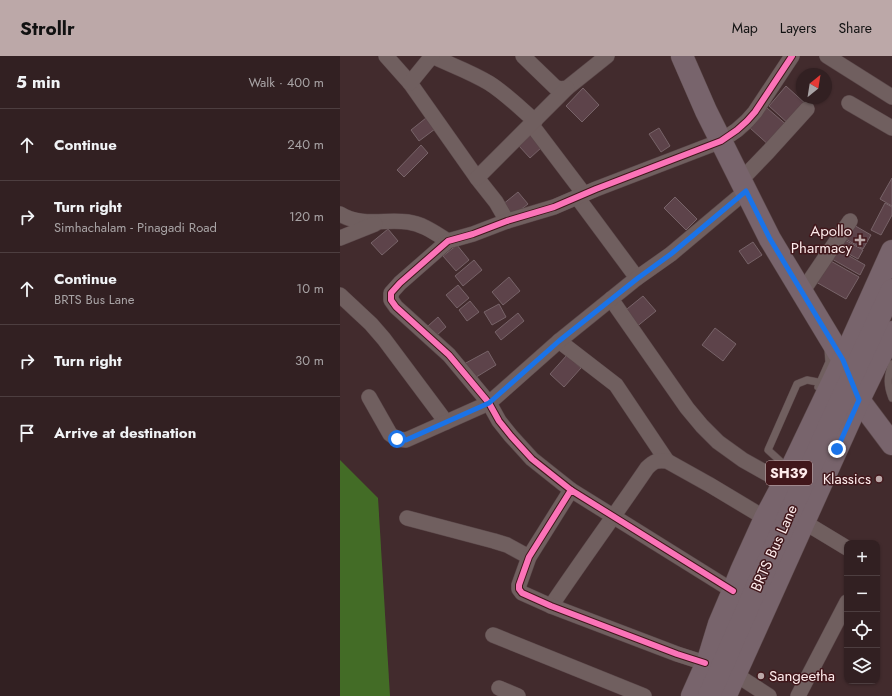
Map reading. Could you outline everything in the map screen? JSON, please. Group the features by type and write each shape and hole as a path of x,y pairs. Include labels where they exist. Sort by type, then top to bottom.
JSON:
{"main road":[{"path":"682,56 706,111 770,239 824,329 832,380 859,400 892,444"},
{"name":"SH39","path":"692,696 705,663 708,660 719,624 780,479 832,380 892,251"},
{"name":"BRTS Bus Lane","path":"709,696 755,590 832,380 892,290"},
{"name":"SH39","path":"725,696 859,400 892,332"}],"street":[{"path":"386,56 410,83 477,178 496,202 507,221"},
{"path":"410,83 432,56 488,82 501,91 533,123 638,278"},
{"path":"523,56 555,87 561,89 567,88"},
{"path":"477,178 567,88 607,56"},
{"path":"733,591 571,490 532,459 499,421 489,403 449,354 390,300 391,293 400,283 448,241 554,207 581,195 721,141 737,130 751,116 792,56"},
{"path":"827,56 892,97"},
{"path":"849,103 892,128"},
{"path":"369,397 390,434 397,439 406,440 489,403 559,341 611,298 671,254 743,186 768,152 807,110"},
{"path":"340,214 347,218 361,221 410,222 425,228 448,241"},
{"path":"340,238 382,221"},
{"path":"802,292 850,221"},
{"path":"340,294 384,339 446,422"},
{"path":"611,298 687,408 702,426 718,442 743,460 780,479"},
{"path":"559,341 616,385 667,461"},
{"path":"551,606 647,468 653,462 660,460 667,461 710,484 780,479"},
{"path":"571,490 529,557 519,585 522,593 551,606 705,663"},
{"path":"407,518 507,545 529,557"},
{"path":"804,522 844,546"},
{"path":"798,696 844,608"},
{"path":"493,635 644,696"},
{"path":"735,674 769,696"},
{"path":"499,688 518,696"}],"lane":[{"path":"780,479 768,450 797,384 807,380 832,380 824,329"},
{"path":"892,364 888,373 888,388 892,398"}],"green space":[{"path":"340,460 378,498 390,696 340,696"}],"building":[{"path":"786,86 796,95 796,104 806,104 808,106 791,126 769,106"},
{"path":"583,88 599,105 582,122 566,106"},
{"path":"767,108 789,127 771,147 750,128"},
{"path":"426,118 435,129 419,141 411,130"},
{"path":"659,128 670,146 661,152 649,134"},
{"path":"531,135 542,147 530,158 519,146"},
{"path":"421,145 428,153 404,177 397,170"},
{"path":"892,178 892,206 880,199"},
{"path":"518,192 528,204 511,217 502,205"},
{"path":"675,197 697,219 686,230 664,208"},
{"path":"885,203 892,207 892,215 881,235 871,230"},
{"path":"852,224 871,235 863,249 844,238"},
{"path":"388,229 398,241 382,255 371,243"},
{"path":"843,239 863,250 858,259 838,248"},
{"path":"753,242 762,255 748,264 739,251"},
{"path":"457,245 469,260 456,271 443,256"},
{"path":"837,249 865,265 860,275 832,259"},
{"path":"474,260 482,270 463,286 455,276"},
{"path":"829,260 859,277 846,299 816,282"},
{"path":"509,277 520,291 503,305 492,292"},
{"path":"458,285 469,298 457,308 446,295"},
{"path":"643,296 656,311 635,328 622,313"},
{"path":"470,301 479,312 467,321 459,310"},
{"path":"499,304 506,317 492,325 484,312"},
{"path":"518,313 524,321 501,340 495,332"},
{"path":"438,317 446,327 436,336 428,326"},
{"path":"715,328 736,344 723,361 702,345"},
{"path":"488,351 496,365 473,379 464,364"},
{"path":"567,355 581,368 564,387 550,374"}],"cycle path":[{"path":"571,490 532,459 499,421 489,403 449,355 396,307 391,300 391,293 400,283 448,241 554,207 596,189 721,141 737,130 755,112 792,56"},
{"path":"705,663 677,654 551,606 522,593 519,589 519,585 529,557 571,490 733,591"}],"place":[{"name":"Apollo Pharmacy","path":"860,240"},
{"name":"Klassics","path":"879,479"},
{"name":"Sangeetha","path":"761,676"}],"route":[{"path":"397,439 406,440 489,403 559,341 611,298 671,254 746,191 770,239 843,360 859,400 837,449"}]}
